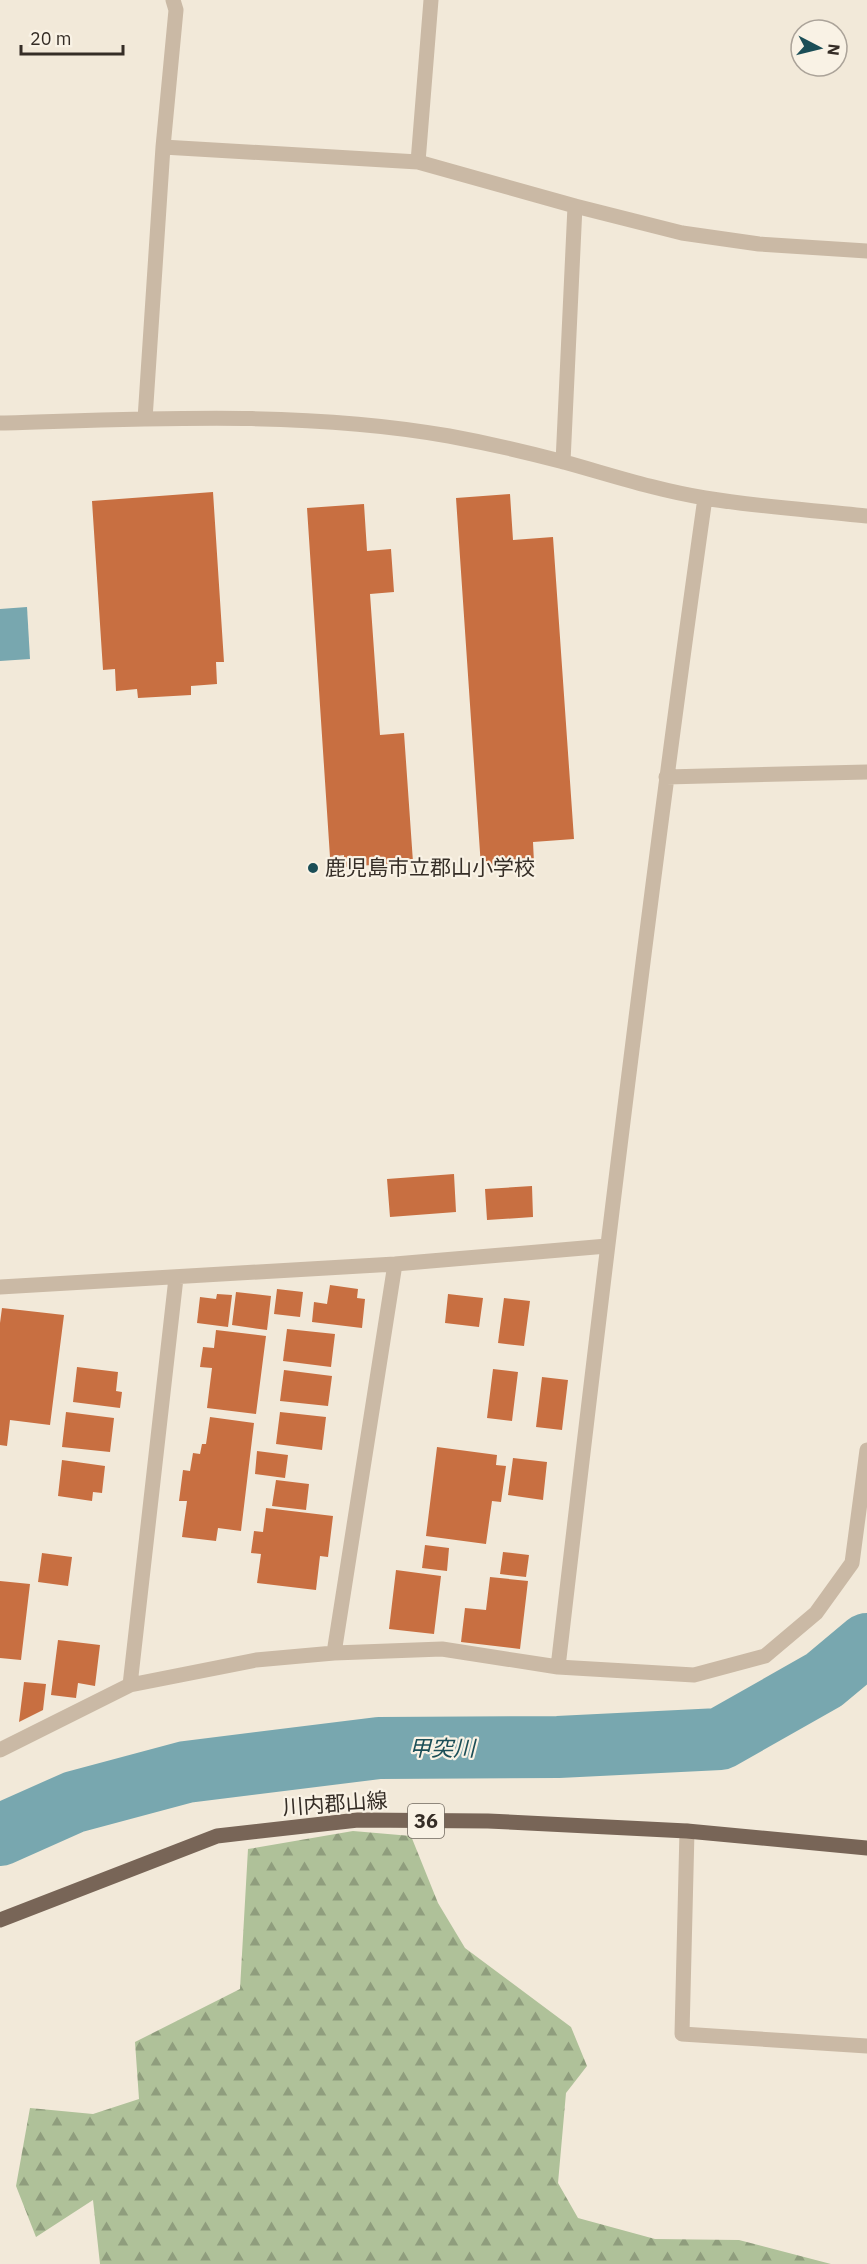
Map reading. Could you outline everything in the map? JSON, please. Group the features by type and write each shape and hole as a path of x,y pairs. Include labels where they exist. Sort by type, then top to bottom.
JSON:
{"main road":[{"name":"川内郡山線","path":"0,1920 217,1836 358,1820 488,1821 687,1831 867,1848"}],"street":[{"path":"145,419 163,147 176,10 173,0"},
{"path":"418,162 431,0"},
{"path":"163,147 418,162 682,233 759,244 867,251"},
{"path":"563,462 575,206"},
{"path":"0,423 145,419 269,419 371,426 448,436 563,462 639,484 705,498 867,516"},
{"path":"558,1667 607,1246 666,777 705,498"},
{"path":"666,777 867,772"},
{"path":"0,1287 394,1264 607,1246"},
{"path":"334,1653 394,1264"},
{"path":"130,1685 176,1278"},
{"path":"852,1563 867,1450"},
{"path":"0,1750 130,1685 256,1660 334,1653 442,1648 558,1667 694,1675 765,1656 816,1613 867,1542"},
{"path":"687,1831 682,2034 867,2046"}],"green space":[{"path":"353,1831 411,1836 438,1903 465,1948 571,2027 587,2066 566,2093 558,2183 578,2218 655,2239 739,2240 831,2264 100,2264 93,2200 36,2237 16,2186 30,2108 93,2114 139,2099 135,2042 240,1989 248,1849"}],"water":[{"path":"27,607 30,659 0,661 0,609"}],"building":[{"path":"213,492 224,662 216,662 217,684 191,686 191,695 138,698 137,689 116,691 115,669 103,670 92,501"},
{"path":"510,494 513,540 553,537 574,839 533,842 534,863 481,867 456,498"},
{"path":"364,504 367,551 391,549 394,592 370,594 380,735 404,733 413,862 344,867 344,855 330,857 307,508"},
{"path":"454,1174 456,1212 390,1217 387,1179"},
{"path":"532,1186 533,1217 487,1220 485,1189"},
{"path":"330,1285 358,1289 357,1298 365,1299 362,1328 312,1322 314,1302 327,1304"},
{"path":"277,1289 303,1292 300,1317 274,1314"},
{"path":"236,1292 271,1296 267,1330 232,1325"},
{"path":"217,1294 232,1295 228,1327 197,1323 200,1297 216,1299"},
{"path":"448,1294 483,1298 479,1327 445,1323"},
{"path":"504,1298 530,1301 524,1346 498,1343"},
{"path":"2,1308 64,1315 50,1425 10,1420 7,1446 0,1445"},
{"path":"287,1329 335,1334 331,1367 283,1361"},
{"path":"216,1330 266,1336 256,1414 207,1408 212,1368 200,1367 203,1347 214,1348"},
{"path":"77,1367 118,1372 116,1391 122,1392 120,1408 73,1402"},
{"path":"493,1369 518,1372 512,1421 487,1418"},
{"path":"284,1370 332,1376 328,1406 280,1401"},
{"path":"542,1377 568,1380 562,1430 536,1427"},
{"path":"66,1412 114,1418 110,1452 62,1447"},
{"path":"280,1412 326,1417 322,1450 276,1444"},
{"path":"210,1417 254,1423 241,1531 218,1528 216,1541 182,1537 187,1501 179,1501 183,1470 190,1471 193,1453 200,1454 202,1444 206,1444"},
{"path":"437,1447 497,1455 496,1465 506,1466 501,1502 492,1501 486,1544 426,1536"},
{"path":"257,1451 288,1455 285,1478 255,1474"},
{"path":"513,1458 547,1462 543,1500 508,1495"},
{"path":"62,1460 105,1466 102,1493 93,1492 92,1501 58,1496"},
{"path":"276,1480 309,1484 306,1510 272,1506"},
{"path":"266,1508 333,1516 328,1557 320,1556 316,1590 257,1583 261,1554 251,1553 254,1531 263,1532"},
{"path":"425,1545 449,1548 447,1571 422,1568"},
{"path":"503,1552 529,1555 526,1577 500,1574"},
{"path":"42,1553 72,1557 68,1586 38,1582"},
{"path":"396,1570 441,1576 434,1634 389,1629"},
{"path":"490,1577 528,1581 520,1649 461,1642 465,1608 486,1610"},
{"path":"0,1581 30,1584 21,1660 0,1658"},
{"path":"58,1640 100,1645 95,1686 78,1683 76,1698 51,1695"},
{"path":"24,1682 46,1684 43,1710 19,1722"}],"waterway":[{"name":"甲突川","path":"0,1835 74,1802 186,1772 379,1748 558,1747 720,1739 824,1680 867,1644"}],"place":[{"name":"鹿児島市立郡山小学校","path":"313,868"}]}
